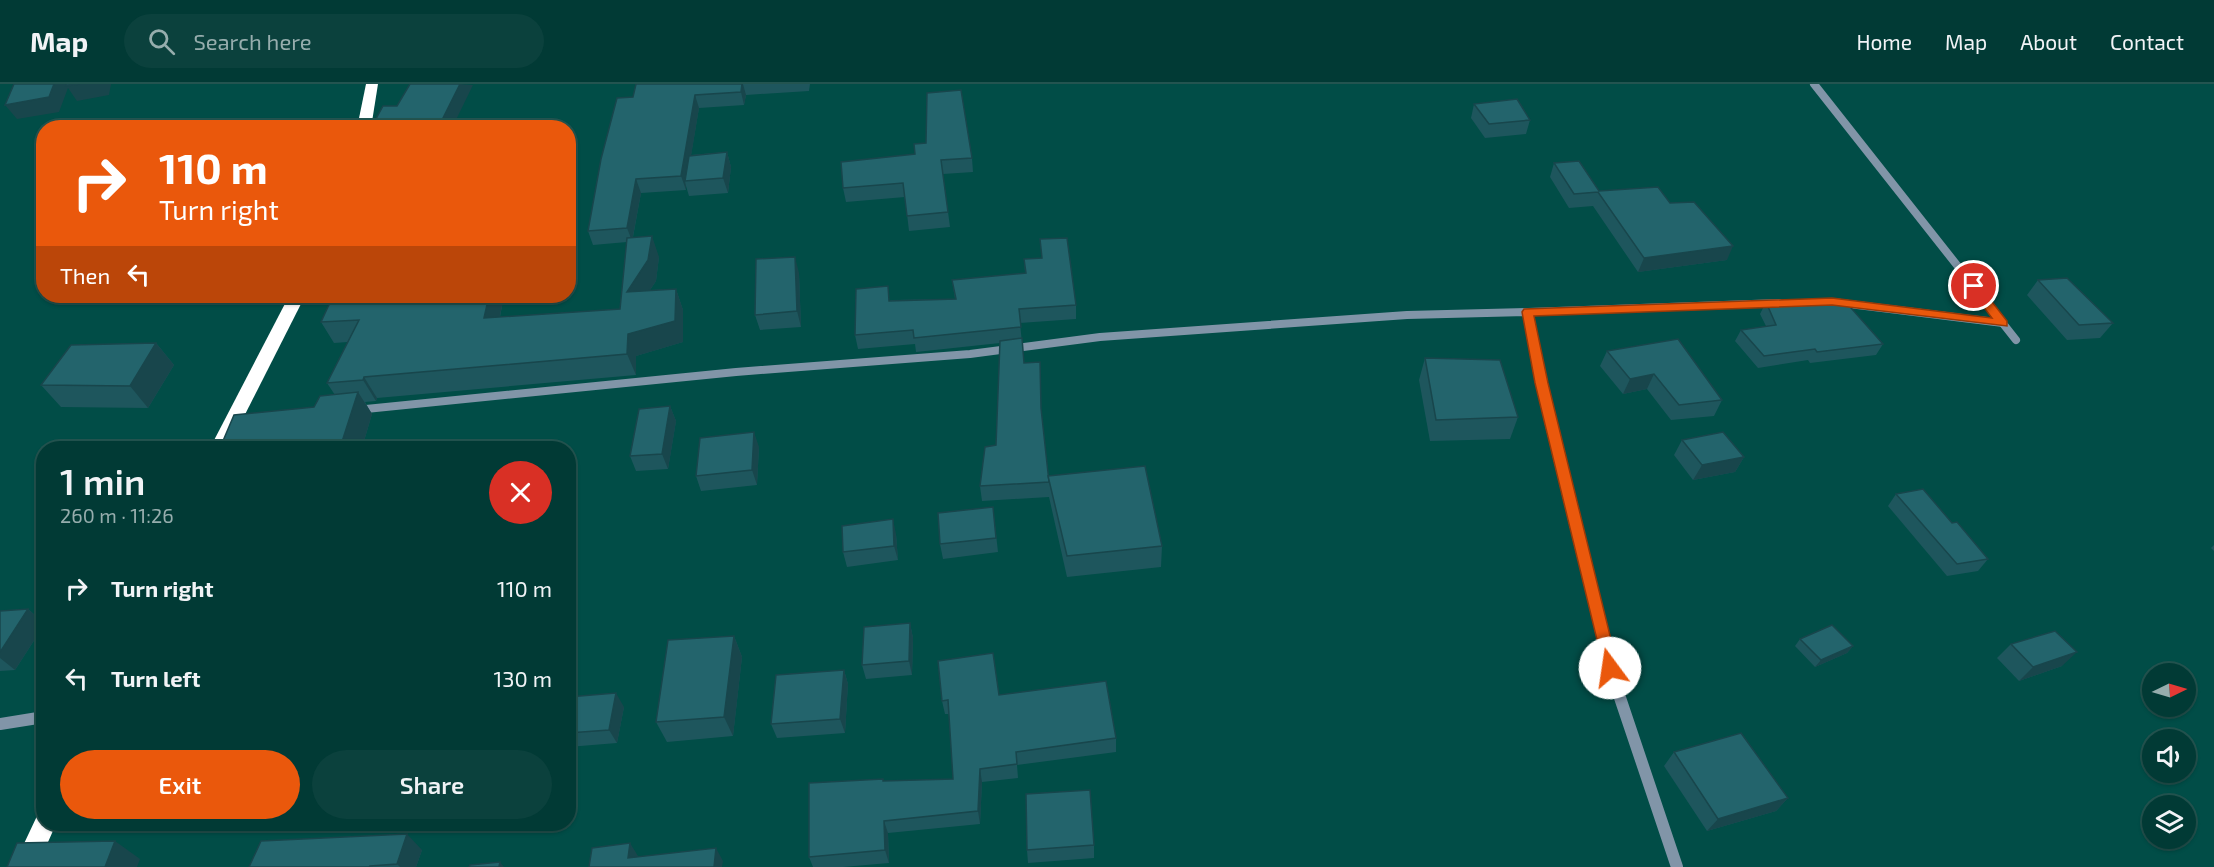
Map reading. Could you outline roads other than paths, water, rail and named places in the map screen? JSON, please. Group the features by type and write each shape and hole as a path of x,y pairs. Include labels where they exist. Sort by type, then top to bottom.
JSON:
{"highway":[{"path":"365,120 372,84"},
{"path":"224,441 237,422 294,303"},
{"path":"26,867 42,831"}],"street":[{"path":"1814,84 2016,340"},
{"path":"1820,302 2003,323"},
{"path":"349,411 736,372 970,354 1100,337 1407,315 1785,303"},
{"path":"1528,312 1541,383 1610,668 1677,867"},
{"path":"0,724 36,718"}]}
